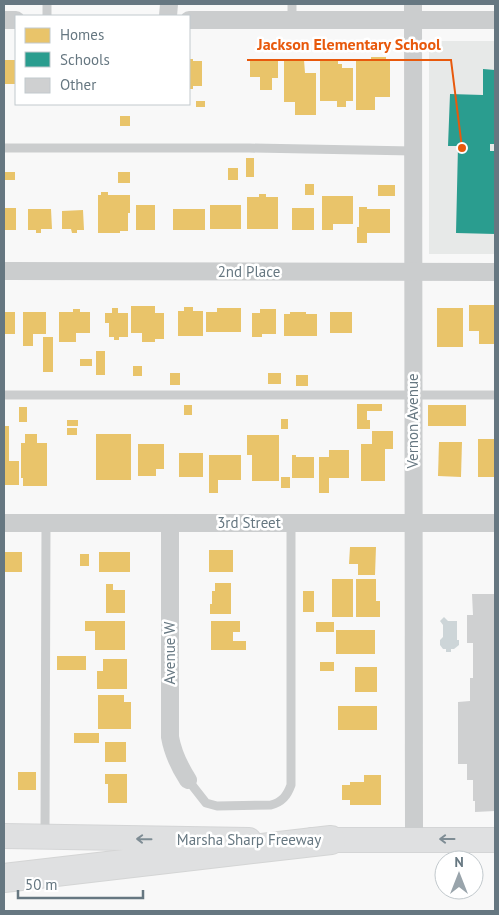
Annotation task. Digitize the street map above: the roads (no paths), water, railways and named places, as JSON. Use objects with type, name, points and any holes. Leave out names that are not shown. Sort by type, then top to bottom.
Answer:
[{"type":"highway","points":[[4,878],[331,840]]},
{"type":"main road","name":"Marsha Sharp Freeway","points":[[4,836],[495,840]]},
{"type":"street","points":[[190,20],[292,12],[413,12],[495,20]]},
{"type":"street","name":"Vernon Avenue","points":[[413,12],[414,839]]},
{"type":"street","name":"2nd Place","points":[[4,271],[495,272]]},
{"type":"street","name":"3rd Street","points":[[4,523],[495,523]]},
{"type":"street","name":"Avenue W","points":[[170,523],[170,737],[176,760],[188,780]]},
{"type":"lane","points":[[4,148],[249,148],[413,151]]},
{"type":"lane","points":[[4,395],[495,395]]},
{"type":"lane","points":[[45,837],[46,523]]},
{"type":"lane","points":[[188,780],[206,803],[217,806],[271,805],[285,798],[289,791],[291,785],[291,523]]},
{"type":"place","name":"Jackson Elementary School","points":[[462,148]]}]
